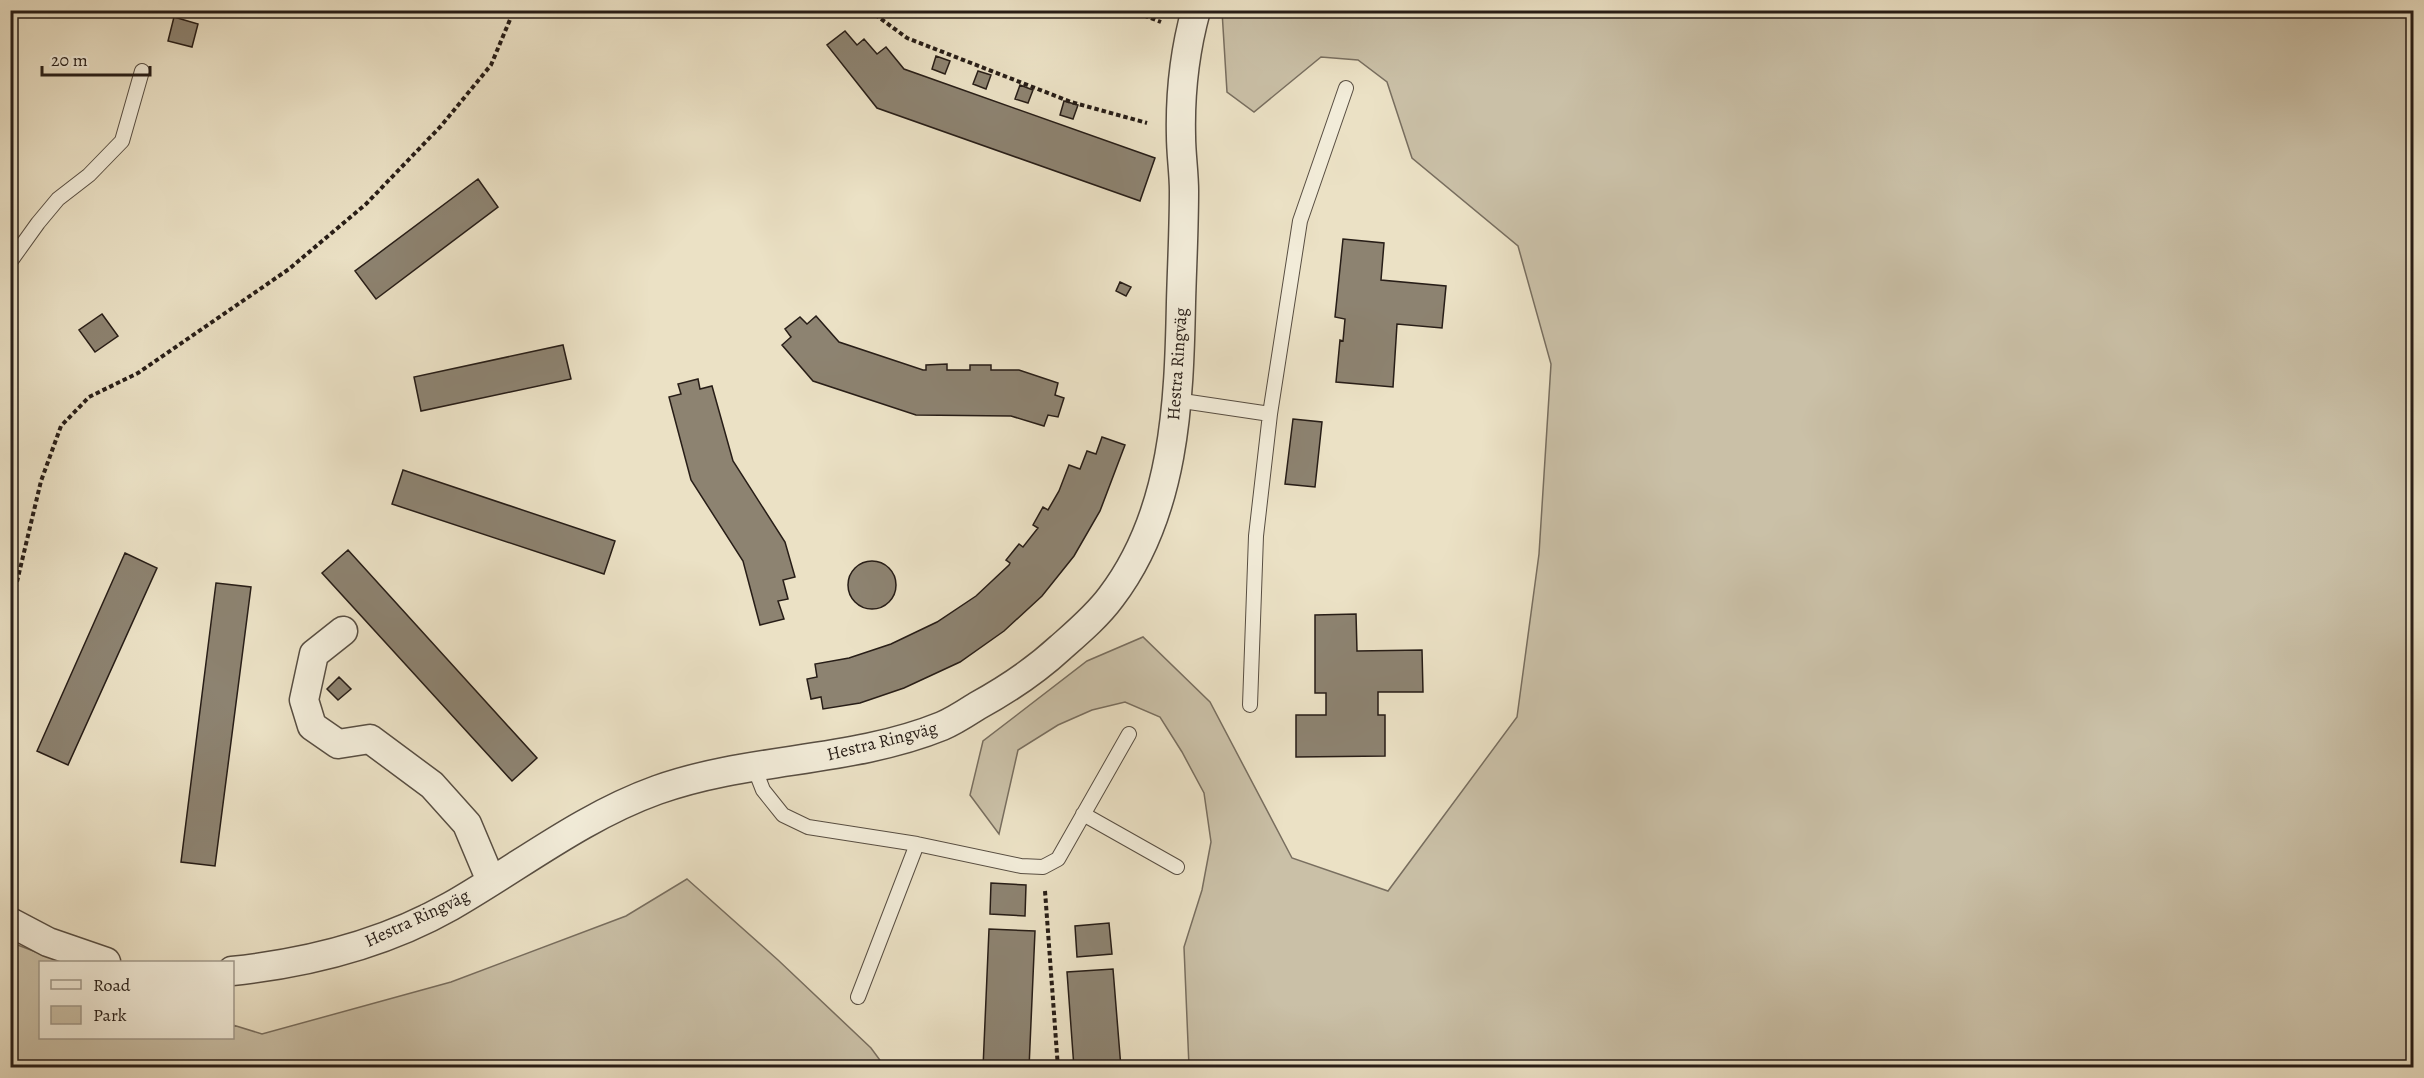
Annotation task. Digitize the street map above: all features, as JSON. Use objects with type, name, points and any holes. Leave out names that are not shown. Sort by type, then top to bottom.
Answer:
[{"type":"street","name":"Hestra Ringväg","points":[[234,971],[323,957],[383,938],[449,907],[538,851],[627,801],[702,777],[888,743],[944,725],[1025,678],[1110,599],[1149,529],[1163,486],[1176,400],[1180,349],[1184,186],[1180,133],[1190,33],[1196,10]]},
{"type":"street","points":[[343,631],[314,654],[304,700],[312,726],[338,744],[370,739],[432,784],[467,824],[491,881]]},
{"type":"street","points":[[10,922],[48,942],[100,961]]},
{"type":"lane","points":[[10,262],[58,199],[88,175],[122,141],[142,71]]},
{"type":"lane","points":[[1250,705],[1256,536],[1270,414],[1300,221],[1346,88]]},
{"type":"lane","points":[[1176,400],[1270,414]]},
{"type":"lane","points":[[754,767],[763,790],[783,815],[808,827],[917,844],[1021,866],[1043,867],[1058,859],[1129,734]]},
{"type":"lane","points":[[1083,814],[1178,867]]},
{"type":"lane","points":[[858,997],[917,844]]},
{"type":"path","points":[[10,611],[41,481],[61,426],[89,397],[138,373],[289,268],[366,204],[441,126],[491,65],[514,10]]},
{"type":"path","points":[[869,10],[907,38],[1071,102],[1180,133]]},
{"type":"path","points":[[1043,867],[1058,1068]]},
{"type":"green space","points":[[1222,11],[2413,11],[2413,1067],[1189,1067],[1184,947],[1202,890],[1211,842],[1204,793],[1160,717],[1125,702],[1092,710],[1058,725],[1018,750],[999,834],[970,795],[983,741],[1087,661],[1143,637],[1210,702],[1292,858],[1388,891],[1517,717],[1539,554],[1551,364],[1518,246],[1412,158],[1387,82],[1358,60],[1321,57],[1254,112],[1227,92]]},
{"type":"green space","points":[[687,879],[778,960],[871,1048],[885,1067],[11,1067],[10,942],[59,961],[39,961],[39,1039],[234,1039],[234,1025],[262,1034],[451,982],[626,916]]},
{"type":"building","points":[[174,17],[198,24],[192,47],[168,41]]},
{"type":"building","points":[[845,31],[857,45],[864,39],[877,54],[886,47],[904,69],[1155,158],[1140,201],[877,108],[827,45]]},
{"type":"building","points":[[936,56],[950,61],[945,74],[932,69]]},
{"type":"building","points":[[978,71],[991,75],[986,89],[973,84]]},
{"type":"building","points":[[1020,85],[1033,90],[1028,103],[1015,99]]},
{"type":"building","points":[[1064,101],[1078,105],[1073,119],[1060,115]]},
{"type":"building","points":[[478,179],[498,207],[376,299],[355,271]]},
{"type":"building","points":[[1343,239],[1384,243],[1381,280],[1446,286],[1442,328],[1397,324],[1393,387],[1336,382],[1340,340],[1343,341],[1345,319],[1335,317]]},
{"type":"building","points":[[1120,282],[1131,287],[1126,296],[1116,291]]},
{"type":"building","points":[[102,314],[118,336],[95,352],[79,330]]},
{"type":"building","points":[[816,316],[839,342],[923,370],[926,370],[926,365],[947,364],[947,370],[970,370],[970,365],[991,365],[991,370],[1019,370],[1058,383],[1055,395],[1064,398],[1058,417],[1048,415],[1044,426],[1011,416],[916,415],[813,381],[782,345],[791,337],[785,329],[800,317],[807,324]]},
{"type":"building","points":[[563,345],[571,379],[421,411],[414,377]]},
{"type":"building","points":[[698,379],[700,389],[712,386],[733,461],[785,542],[795,577],[783,580],[788,599],[778,601],[784,619],[760,625],[743,561],[691,480],[669,397],[681,394],[678,384]]},
{"type":"building","points":[[1293,419],[1322,422],[1315,487],[1285,484]]},
{"type":"building","points":[[1102,437],[1125,445],[1100,511],[1074,556],[1042,596],[1004,631],[960,662],[904,688],[860,703],[823,709],[821,697],[811,699],[807,679],[817,677],[815,664],[849,658],[891,644],[937,622],[976,596],[1009,565],[1010,563],[1006,560],[1019,544],[1023,547],[1038,528],[1033,525],[1043,507],[1048,510],[1059,491],[1069,465],[1080,469],[1087,451],[1096,454]]},
{"type":"building","points":[[403,470],[615,541],[604,574],[392,504]]},
{"type":"building","points":[[348,550],[537,758],[512,781],[322,573]]},
{"type":"building","points":[[125,553],[157,568],[68,765],[37,751]]},
{"type":"building","points":[[867,561],[877,561],[892,571],[896,585],[895,594],[886,605],[877,609],[867,609],[852,599],[848,590],[848,580],[858,565]]},
{"type":"building","points":[[216,583],[251,587],[215,866],[181,862]]},
{"type":"building","points":[[1356,614],[1357,651],[1422,650],[1423,692],[1378,692],[1378,715],[1385,715],[1385,756],[1296,757],[1296,715],[1326,715],[1326,693],[1315,693],[1315,615]]},
{"type":"building","points":[[339,677],[351,689],[338,700],[327,689]]},
{"type":"building","points":[[991,883],[1026,885],[1025,916],[990,914]]},
{"type":"building","points":[[1109,923],[1112,954],[1077,957],[1075,926]]},
{"type":"building","points":[[989,929],[1035,931],[1029,1068],[983,1068]]},
{"type":"building","points":[[1113,969],[1121,1068],[1074,1068],[1067,972]]}]
